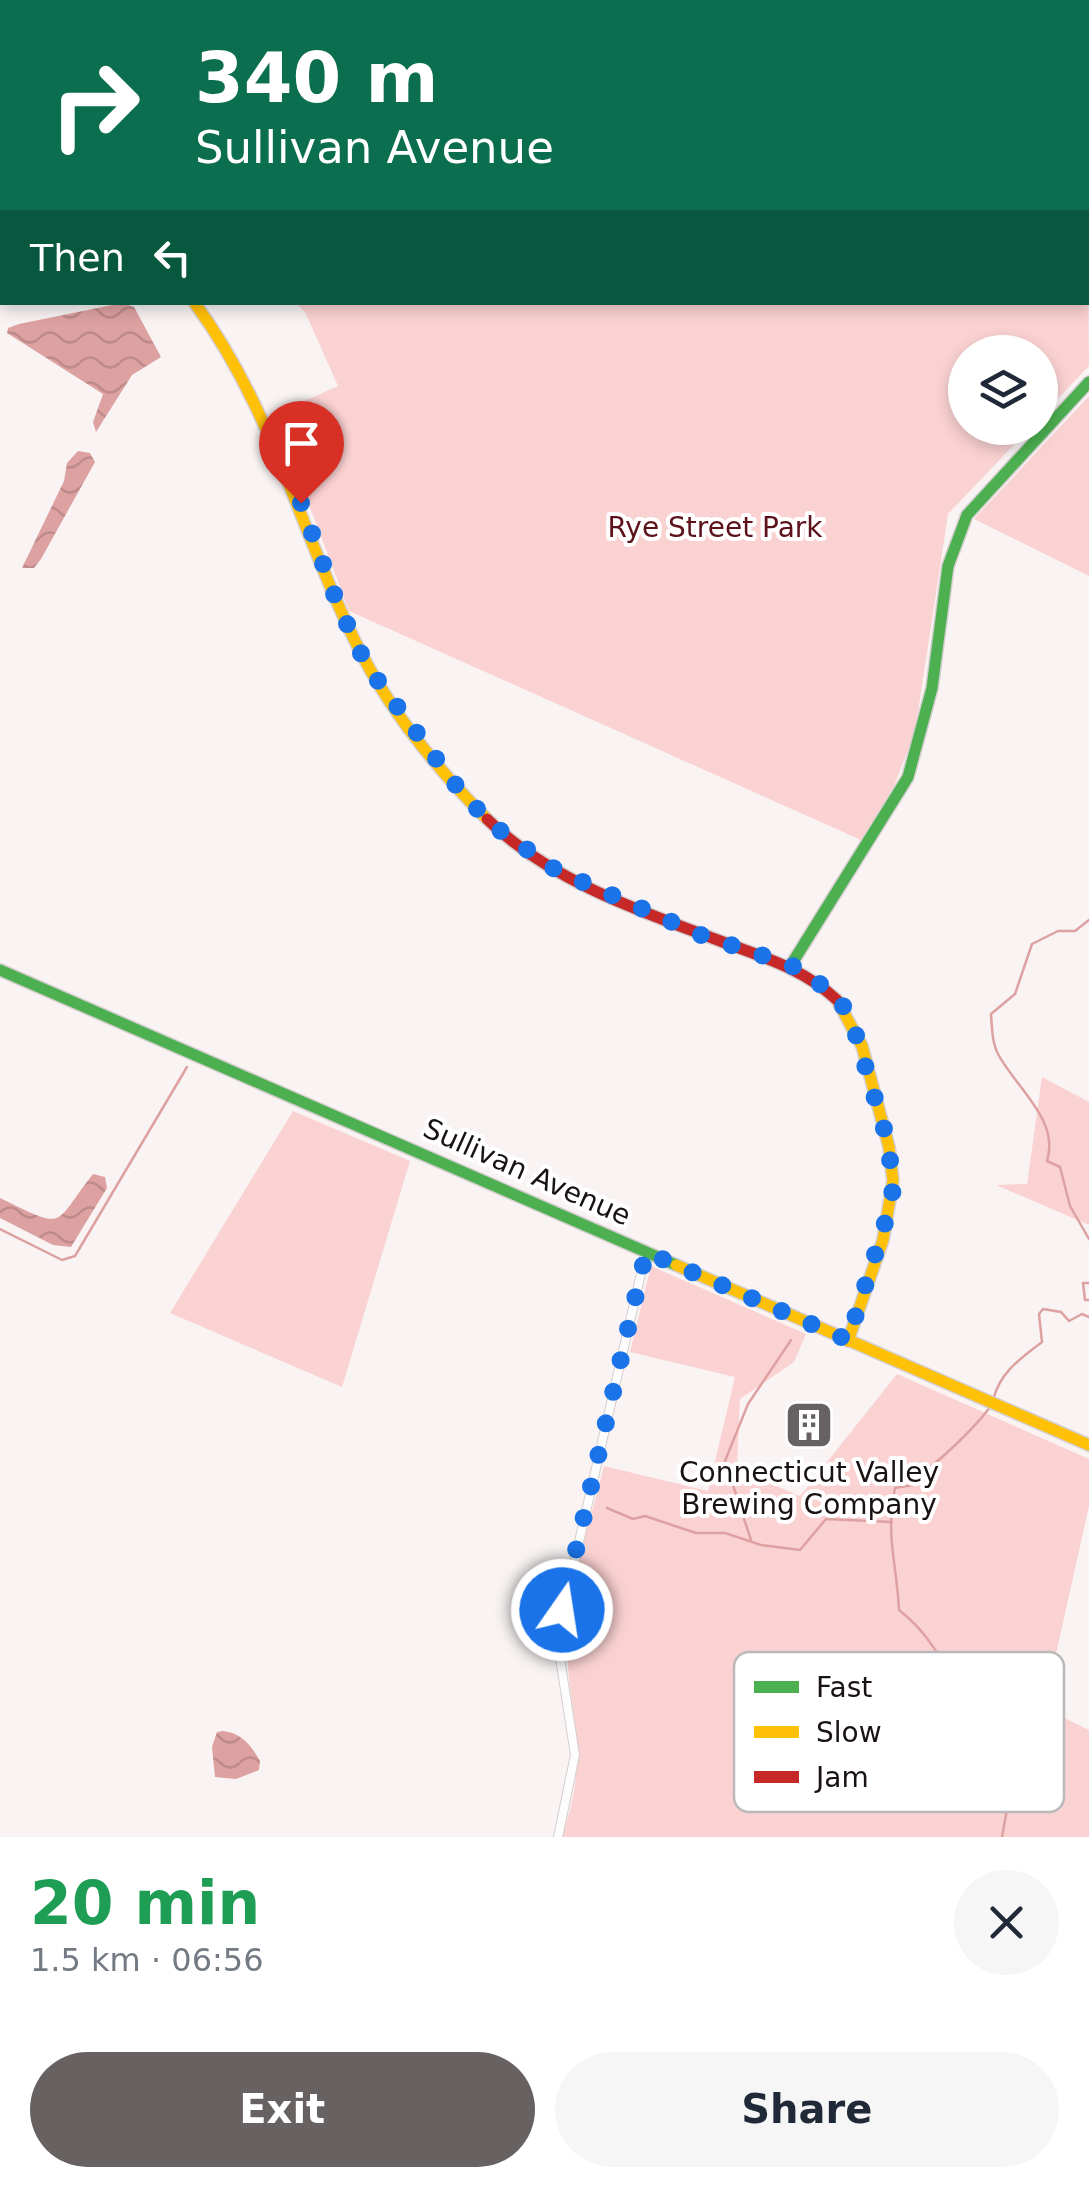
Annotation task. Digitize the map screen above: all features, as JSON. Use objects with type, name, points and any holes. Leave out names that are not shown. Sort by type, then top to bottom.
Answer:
[{"type":"street","points":[[196,305],[243,370],[264,411],[338,605],[367,666],[458,788],[491,824],[556,870],[701,935],[791,965],[832,992],[858,1030],[891,1157],[890,1207],[848,1340]]},
{"type":"street","points":[[791,965],[908,777],[932,688],[948,566],[967,515],[1089,382]]},
{"type":"street","name":"Sullivan Avenue","points":[[0,970],[1089,1445]]},
{"type":"street","points":[[558,1837],[575,1755],[560,1658],[560,1624],[646,1252]]},
{"type":"green space","name":"Rye Street Park","points":[[298,305],[1089,305],[1089,366],[1058,398],[1058,335],[948,335],[948,445],[1014,445],[948,514],[915,732],[894,786],[861,840],[349,611],[275,414],[338,386],[305,312]]},
{"type":"green space","points":[[1089,396],[1089,576],[974,519],[1043,445],[1058,445],[1058,429]]},
{"type":"green space","points":[[1042,1077],[1089,1102],[1089,1225],[996,1185],[1027,1184]]},
{"type":"green space","points":[[293,1111],[410,1161],[342,1387],[170,1313]]},
{"type":"green space","points":[[651,1266],[806,1334],[794,1362],[740,1399],[737,1469],[800,1496],[897,1374],[1089,1459],[1089,1506],[1056,1652],[734,1652],[734,1812],[1064,1812],[1064,1718],[1089,1730],[1089,1837],[561,1837],[576,1778],[567,1653],[570,1605],[604,1466],[708,1491],[735,1377],[630,1352]]},
{"type":"water","points":[[128,305],[134,307],[161,357],[132,375],[96,432],[93,422],[103,394],[7,333],[8,328]]},
{"type":"water","points":[[78,451],[90,453],[95,462],[41,559],[34,568],[22,568],[64,481],[67,463]]},
{"type":"water","points":[[93,1174],[105,1177],[107,1188],[71,1247],[53,1245],[0,1218],[0,1198],[48,1219],[57,1218]]},
{"type":"water","points":[[217,1732],[235,1734],[249,1745],[260,1761],[259,1770],[236,1779],[215,1777],[212,1747]]},
{"type":"waterway","points":[[1089,920],[1075,931],[1058,931],[1032,944],[1015,994],[991,1014],[996,1050],[1042,1118],[1049,1146],[1047,1161],[1060,1167],[1070,1206],[1089,1239]]},
{"type":"waterway","points":[[0,1229],[62,1260],[75,1256],[187,1067]]},
{"type":"waterway","points":[[1089,1283],[1083,1283],[1085,1300],[1089,1300]]},
{"type":"waterway","points":[[993,1400],[1006,1374],[1042,1342],[1039,1314],[1043,1309],[1061,1312],[1069,1321],[1082,1314],[1089,1317]]},
{"type":"waterway","points":[[751,1540],[725,1461],[748,1404],[791,1340]]},
{"type":"waterway","points":[[936,1652],[899,1610],[891,1536],[895,1488],[913,1485],[920,1473],[956,1444],[990,1407]]},
{"type":"waterway","points":[[607,1508],[633,1519],[645,1516],[696,1533],[725,1533],[761,1545],[800,1550],[826,1519],[892,1522]]},
{"type":"waterway","points":[[1002,1837],[1007,1812]]},
{"type":"traffic: fast","points":[[791,965],[908,777],[932,688],[948,566],[967,515],[1089,382]]},
{"type":"traffic: fast","points":[[0,970],[676,1265]]},
{"type":"traffic: slow","points":[[196,305],[245,384],[368,665],[414,735],[487,819]]},
{"type":"traffic: slow","points":[[837,1000],[862,1046],[889,1147],[893,1181],[883,1240],[848,1341]]},
{"type":"traffic: slow","points":[[676,1265],[1089,1445]]},
{"type":"traffic: jam","points":[[487,819],[537,859],[594,891],[779,964],[809,979],[837,1000]]},
{"type":"place","name":"Connecticut Valley Brewing Company","points":[[809,1425]]},
{"type":"route","points":[[301,503],[338,605],[367,666],[458,788],[491,824],[556,870],[701,935],[791,965],[832,992],[858,1030],[891,1157],[894,1182],[890,1207],[848,1340],[646,1252],[562,1610]]}]
